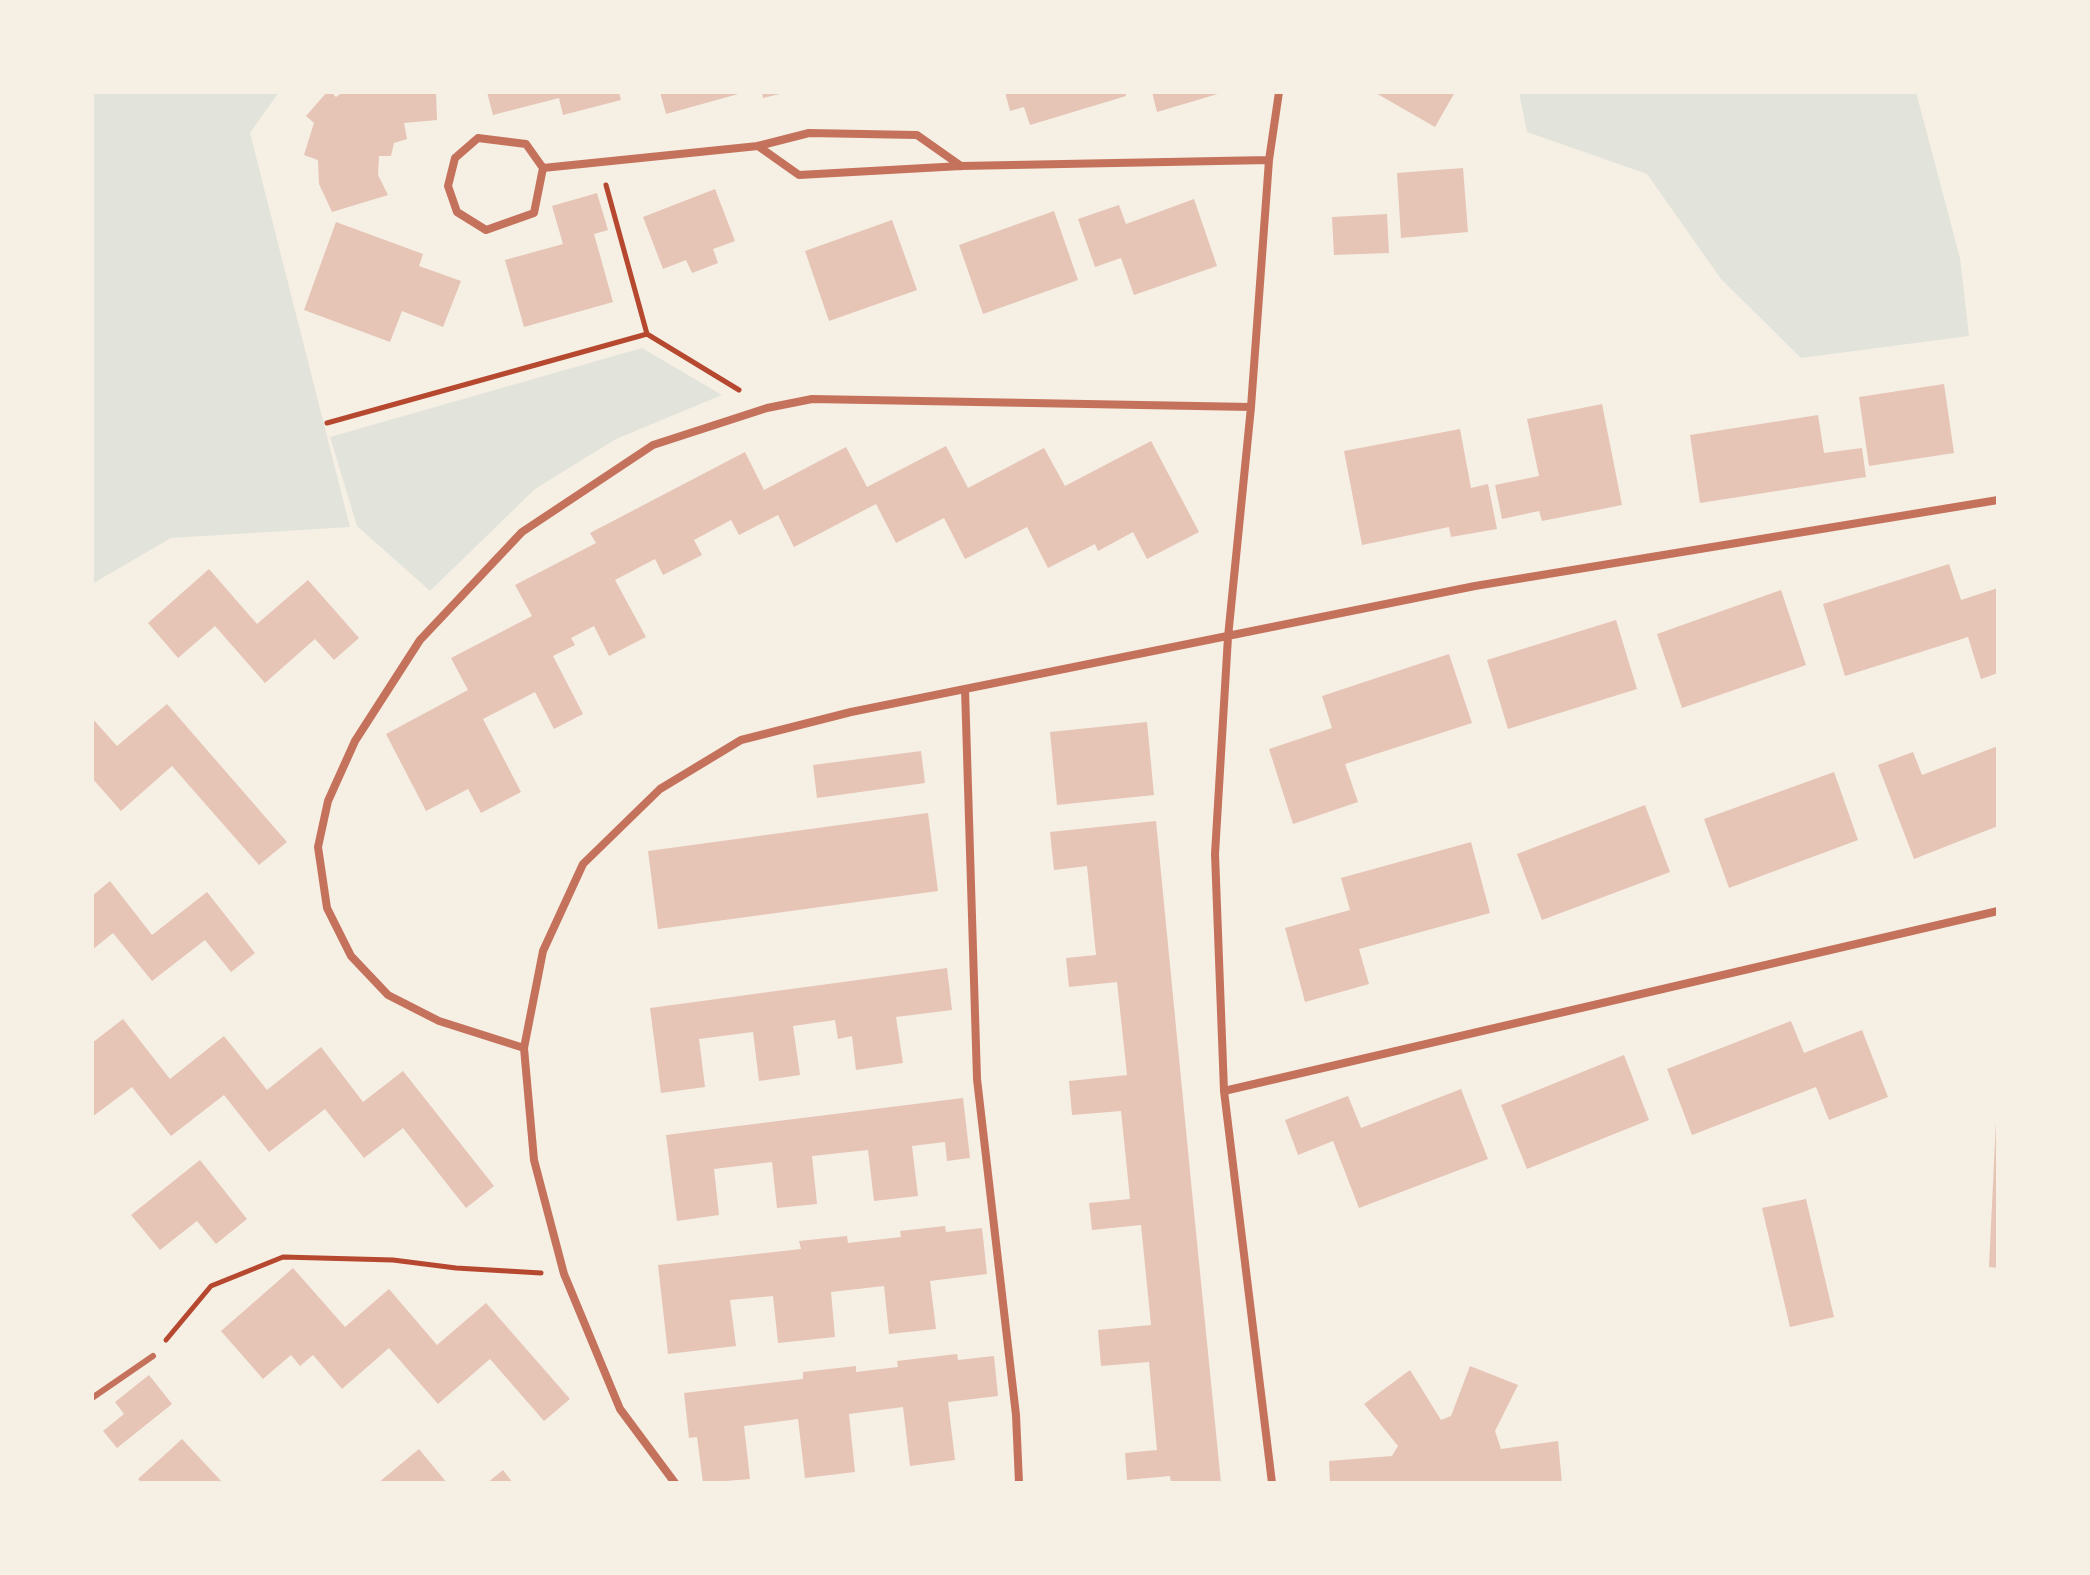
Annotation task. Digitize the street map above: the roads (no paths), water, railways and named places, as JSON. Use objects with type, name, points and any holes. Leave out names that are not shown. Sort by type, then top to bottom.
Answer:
[{"type":"street","points":[[1272,1483],[1224,1091],[1215,854],[1228,637],[1251,407],[1269,160],[1279,92]]},
{"type":"street","points":[[543,168],[758,146],[809,133],[917,135],[961,166]]},
{"type":"street","points":[[478,138],[526,144],[543,168],[534,213],[486,230],[457,212],[448,186],[455,158],[478,138]]},
{"type":"street","points":[[758,146],[799,175],[961,166],[1269,160]]},
{"type":"street","points":[[524,1048],[439,1021],[388,995],[351,956],[327,908],[318,847],[328,801],[355,741],[420,640],[522,532],[653,445],[767,408],[812,399],[1251,407]]},
{"type":"street","points":[[675,1483],[620,1409],[564,1274],[534,1160],[524,1048],[543,951],[583,864],[660,789],[741,740],[851,712],[1475,586],[1998,500]]},
{"type":"street","points":[[965,689],[977,1079],[1016,1415],[1019,1483]]},
{"type":"street","points":[[1224,1091],[1998,911]]},
{"type":"lane","points":[[92,1398],[153,1356]]}]
